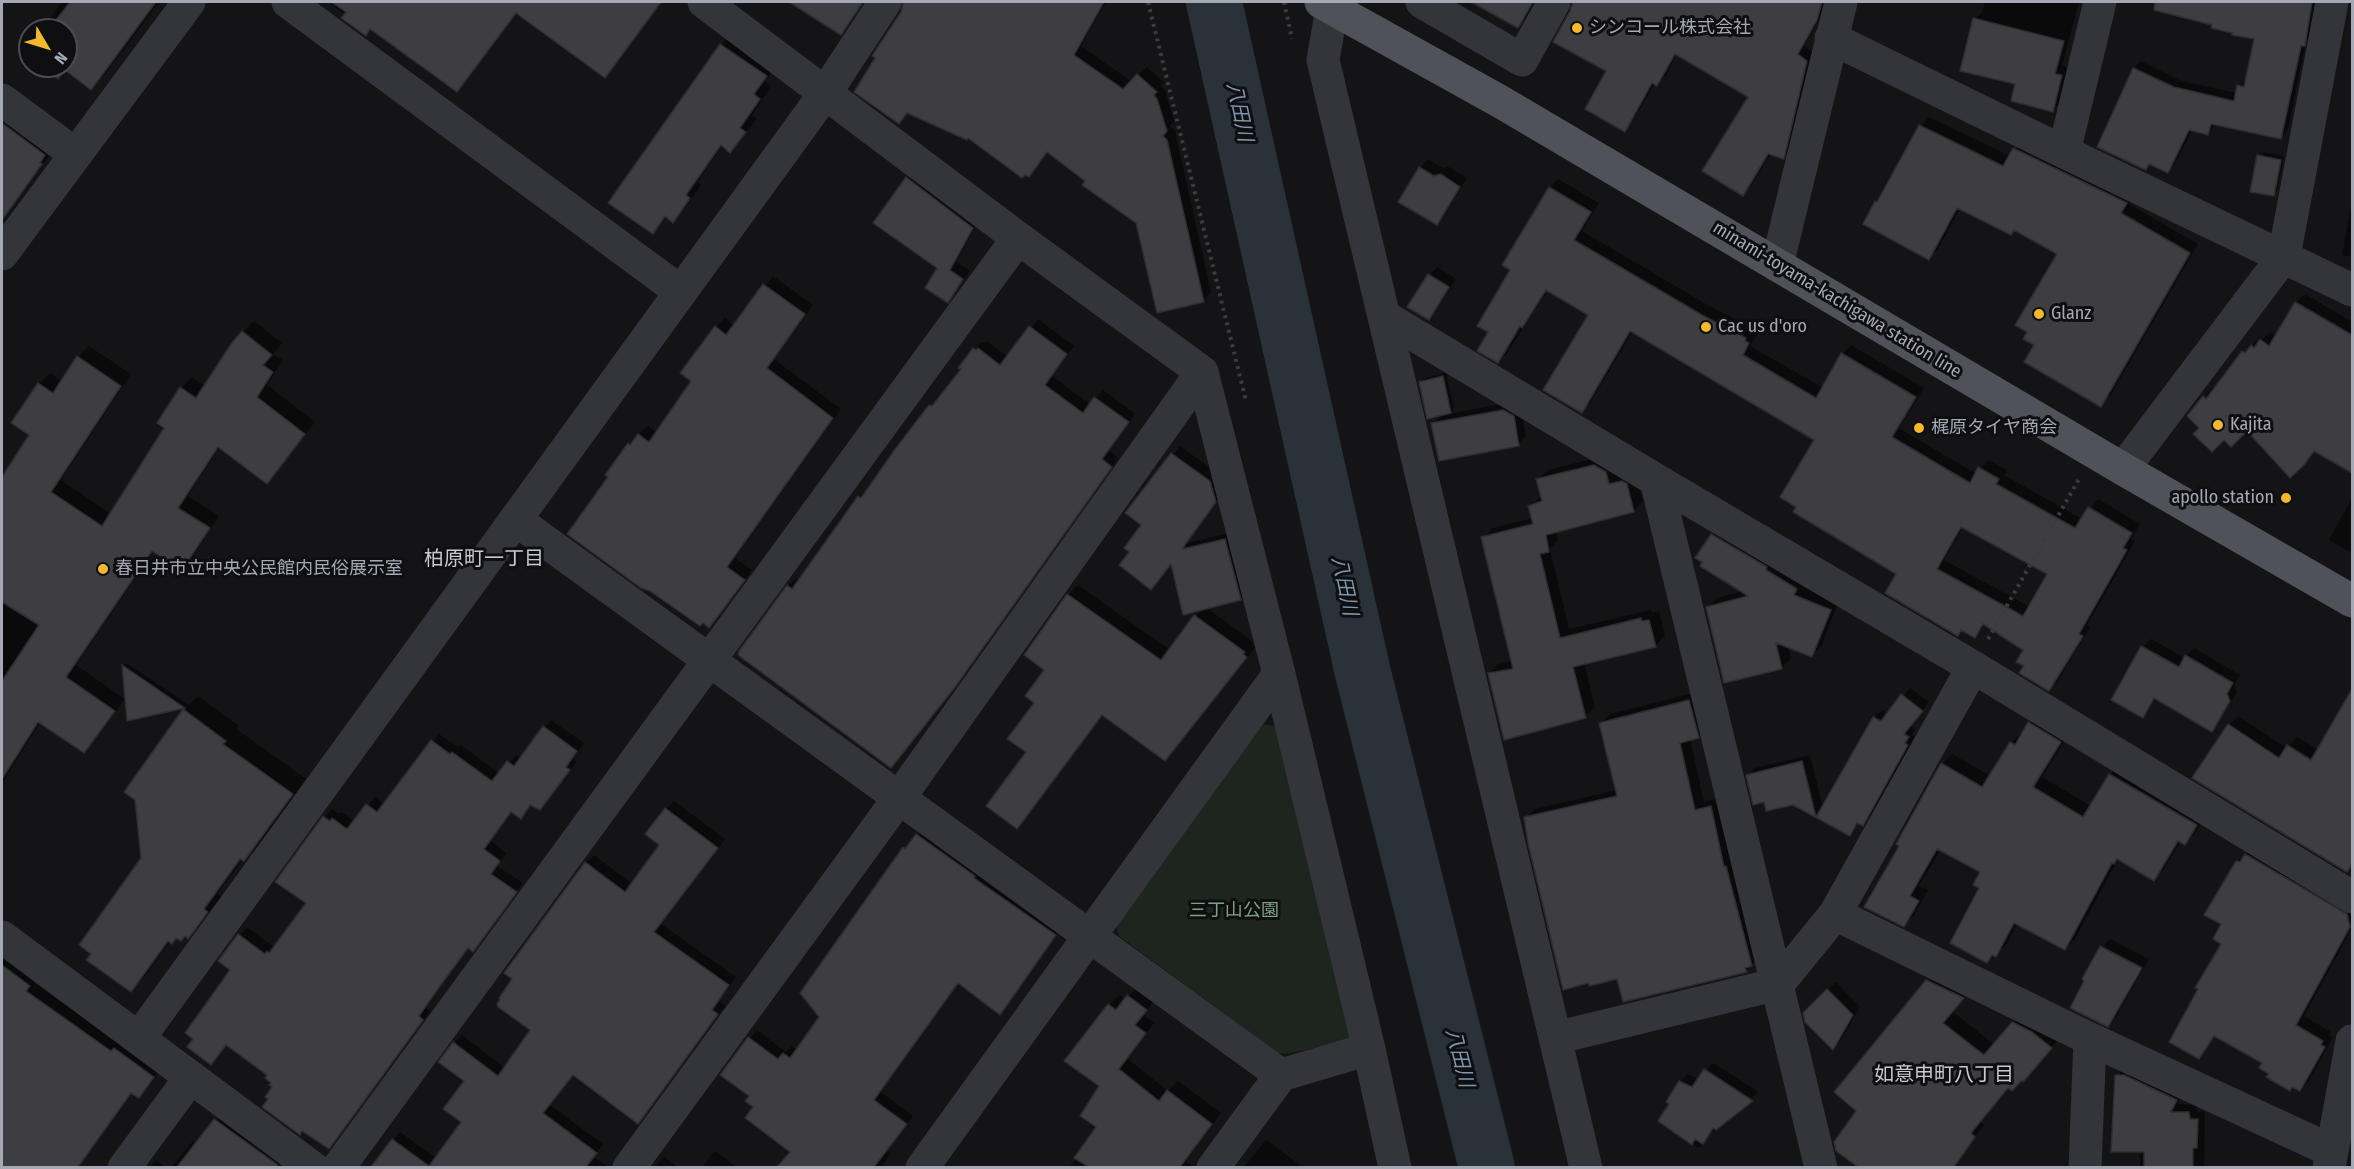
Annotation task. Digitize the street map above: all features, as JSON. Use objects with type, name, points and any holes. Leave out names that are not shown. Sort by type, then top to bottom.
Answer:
[{"type":"main road","name":"minami-toyama-kachigawa station line","points":[[1326,5],[1501,102],[2352,602]]},
{"type":"street","points":[[2,254],[189,2]]},
{"type":"street","points":[[288,2],[681,292]]},
{"type":"street","points":[[704,2],[1018,238],[1202,372],[1279,674],[1395,1167]]},
{"type":"street","points":[[139,1038],[826,92],[885,2]]},
{"type":"street","points":[[1422,2],[1522,60],[1554,2]]},
{"type":"street","points":[[1777,265],[1841,2]]},
{"type":"street","points":[[2064,152],[2100,2]]},
{"type":"street","points":[[2123,469],[2284,256],[2332,2]]},
{"type":"street","points":[[1326,5],[1323,60],[1586,1167]]},
{"type":"street","points":[[1831,38],[2352,290]]},
{"type":"street","points":[[2,100],[75,154]]},
{"type":"street","points":[[338,1167],[1018,238]]},
{"type":"street","points":[[1385,317],[2352,897]]},
{"type":"street","points":[[629,1167],[899,798],[1202,372]]},
{"type":"street","points":[[1656,480],[1821,1167]]},
{"type":"street","points":[[516,520],[1281,1075]]},
{"type":"street","points":[[1555,1038],[1778,984],[1835,914],[1972,667]]},
{"type":"street","points":[[922,1167],[1279,674]]},
{"type":"street","points":[[1835,914],[2331,1159],[2352,1041]]},
{"type":"street","points":[[2,937],[313,1167]]},
{"type":"street","points":[[2085,1167],[2090,1039]]},
{"type":"street","points":[[1213,1167],[1281,1075],[1369,1049]]},
{"type":"street","points":[[124,1167],[191,1077]]},
{"type":"path","points":[[1972,667],[2094,452]]},
{"type":"green space","name":"三丁山公園","points":[[1260,724],[1282,727],[1353,1030],[1347,1040],[1288,1054],[1278,1053],[1119,936],[1115,924]]},
{"type":"building","points":[[70,2],[156,2],[91,90],[75,78],[78,78],[78,18],[57,18]]},
{"type":"building","points":[[331,2],[661,2],[605,78],[516,13],[457,92],[370,29],[366,36],[341,18],[346,12]]},
{"type":"building","points":[[789,2],[863,2],[841,35]]},
{"type":"building","points":[[903,2],[1104,2],[1074,55],[1123,89],[1137,74],[1157,92],[1154,95],[1167,131],[1163,136],[1167,140],[1204,302],[1157,313],[1136,223],[1082,185],[1085,181],[1047,152],[1029,177],[1025,175],[1022,178],[968,138],[967,140],[907,113],[899,124],[854,92],[875,58],[872,56],[901,12]]},
{"type":"building","points":[[1471,2],[1533,2],[1518,28]]},
{"type":"building","points":[[1573,2],[1822,2],[1817,20],[1798,54],[1807,61],[1784,159],[1768,154],[1743,196],[1702,171],[1748,97],[1675,54],[1657,86],[1652,83],[1625,132],[1585,109],[1606,71],[1553,42]]},
{"type":"building","points":[[2155,2],[2312,2],[2305,46],[2301,46],[2281,139],[2211,124],[2208,135],[2189,130],[2168,173],[2149,164],[2146,170],[2097,147],[2133,68],[2174,87],[2234,101],[2237,85],[2244,87],[2254,39],[2232,35],[2232,33],[2211,28],[2212,25],[2154,10]]},
{"type":"building","points":[[1973,18],[2064,41],[2055,74],[2062,75],[2053,112],[2011,101],[2015,84],[1960,71]]},
{"type":"building","points":[[720,44],[767,76],[754,94],[760,99],[740,128],[746,132],[730,153],[721,145],[686,195],[690,198],[673,223],[665,216],[653,234],[608,203]]},
{"type":"building","points":[[2,123],[45,155],[40,163],[42,164],[2,220]]},
{"type":"building","points":[[1919,125],[2003,166],[2013,148],[2127,203],[2121,213],[2190,253],[2101,407],[2024,362],[2034,345],[2023,339],[2027,332],[2015,325],[2057,254],[2014,230],[2011,235],[1957,208],[1929,260],[1863,224]]},
{"type":"building","points":[[2257,155],[2281,160],[2274,196],[2250,192]]},
{"type":"building","points":[[1419,167],[1434,176],[1441,174],[1460,187],[1437,225],[1398,202]]},
{"type":"building","points":[[906,177],[973,228],[950,270],[963,279],[948,303],[925,288],[937,268],[873,223]]},
{"type":"building","points":[[1549,187],[1591,212],[1574,240],[1746,338],[1745,341],[1749,343],[1743,355],[1816,398],[1841,353],[1916,397],[1892,437],[1970,483],[1978,467],[1999,479],[1996,484],[2075,528],[2088,507],[2132,533],[2123,548],[2127,550],[2079,634],[2083,636],[2049,691],[2019,673],[2024,666],[2016,662],[2023,650],[1983,624],[1975,638],[1961,630],[1958,636],[1885,593],[1896,574],[1793,512],[1796,507],[1780,497],[1814,440],[1630,331],[1582,413],[1543,390],[1588,315],[1546,290],[1522,328],[1520,326],[1498,363],[1477,351],[1488,332],[1477,326],[1510,270],[1502,265]],"holes":[[[1961,527],[2047,574],[2023,616],[1937,569]]]},
{"type":"building","points":[[1428,274],[1449,287],[1429,320],[1407,307]]},
{"type":"building","points":[[763,284],[805,314],[767,368],[833,418],[727,567],[745,580],[709,628],[703,623],[700,626],[650,591],[641,588],[567,534],[608,477],[605,475],[628,443],[630,445],[638,434],[649,442],[691,381],[680,373],[715,326],[726,335]]},
{"type":"building","points":[[2295,302],[2352,335],[2352,473],[2314,451],[2304,465],[2290,478],[2247,431],[2231,447],[2224,440],[2212,452],[2193,434],[2199,428],[2187,416],[2203,396],[2206,399],[2242,351],[2245,353],[2251,345],[2254,348],[2260,339],[2269,346]]},
{"type":"building","points":[[1029,326],[1067,354],[1045,385],[1083,413],[1094,397],[1129,422],[1102,459],[1112,467],[955,687],[891,768],[738,655],[739,651],[787,585],[792,589],[858,496],[861,498],[929,405],[932,406],[961,369],[958,368],[973,348],[976,350],[978,348],[1000,365]]},
{"type":"building","points":[[242,331],[272,355],[263,365],[273,372],[257,397],[305,434],[267,484],[218,447],[178,508],[210,528],[182,570],[152,551],[66,677],[115,711],[84,753],[38,722],[2,779],[2,681],[39,625],[2,602],[2,477],[29,435],[11,423],[38,383],[53,393],[77,356],[121,386],[51,492],[102,526],[164,428],[157,423],[180,387],[196,398]]},
{"type":"building","points":[[1443,376],[1451,413],[1427,419],[1419,382]]},
{"type":"building","points":[[1503,410],[1514,416],[1519,446],[1439,461],[1431,423]]},
{"type":"building","points":[[1171,453],[1210,481],[1216,502],[1182,549],[1225,539],[1241,600],[1183,615],[1171,564],[1151,590],[1119,565],[1129,552],[1124,548],[1141,525],[1125,513]]},
{"type":"building","points":[[1594,465],[1606,472],[1609,484],[1622,481],[1627,484],[1634,512],[1546,535],[1549,552],[1540,554],[1560,638],[1641,618],[1642,621],[1649,620],[1656,647],[1573,667],[1586,718],[1504,740],[1488,673],[1513,669],[1481,537],[1533,524],[1528,506],[1542,501],[1536,479]]},
{"type":"building","points":[[1711,534],[1767,567],[1766,570],[1797,589],[1794,595],[1831,610],[1812,657],[1776,643],[1782,669],[1724,683],[1706,607],[1748,596],[1700,566],[1702,562],[1695,558]]},
{"type":"building","points":[[1067,594],[1161,660],[1194,615],[1245,652],[1243,654],[1247,657],[1165,761],[1102,715],[1017,829],[986,806],[1026,752],[1007,739],[1034,703],[1025,696],[1044,670],[1024,655]]},
{"type":"building","points":[[2141,646],[2179,667],[2185,655],[2233,683],[2227,694],[2230,701],[2212,732],[2154,698],[2143,718],[2111,700]]},
{"type":"building","points":[[122,665],[185,708],[127,721]]},
{"type":"building","points":[[2352,689],[2352,864],[2347,872],[2192,778],[2228,724],[2279,758],[2287,745],[2311,760]]},
{"type":"building","points":[[1901,694],[1923,711],[1904,734],[1909,737],[1905,743],[1908,745],[1863,826],[1857,823],[1850,836],[1793,805],[1766,811],[1764,802],[1753,805],[1746,775],[1802,761],[1816,817],[1873,717],[1881,721]]},
{"type":"building","points":[[1689,700],[1699,738],[1680,743],[1695,810],[1711,806],[1724,867],[1726,866],[1752,966],[1745,968],[1747,972],[1623,1002],[1617,979],[1589,986],[1588,983],[1563,990],[1528,843],[1524,817],[1617,796],[1599,723]]},
{"type":"building","points":[[183,709],[226,741],[223,744],[293,794],[244,861],[240,859],[204,909],[208,912],[188,939],[185,936],[181,941],[176,938],[172,944],[168,941],[131,992],[86,960],[91,954],[79,945],[141,858],[135,800],[124,792]]},
{"type":"building","points":[[2028,722],[2061,742],[2033,787],[2083,817],[2109,774],[2197,825],[2185,845],[2178,841],[2154,881],[2117,859],[2114,864],[2112,863],[2065,950],[2014,923],[1996,957],[1992,955],[1987,963],[1950,943],[1979,888],[1973,885],[1980,872],[1937,849],[1910,896],[1919,901],[1904,927],[1864,907],[1899,846],[1896,844],[1941,763],[1982,787],[2010,742],[2015,745]]},
{"type":"building","points":[[543,726],[577,751],[566,767],[570,770],[540,810],[530,805],[521,819],[511,812],[484,849],[500,861],[491,874],[517,892],[473,952],[468,948],[440,986],[419,1016],[423,1020],[329,1149],[302,1131],[300,1135],[262,1107],[272,1087],[265,1078],[267,1075],[226,1045],[211,1065],[187,1047],[193,1039],[185,1033],[230,970],[218,961],[238,934],[265,954],[267,951],[269,953],[306,903],[275,882],[323,816],[330,821],[332,818],[347,829],[366,804],[377,812],[431,740],[492,781],[507,761],[514,766]]},
{"type":"building","points":[[665,808],[718,848],[654,932],[729,985],[712,1010],[718,1014],[638,1124],[573,1075],[543,1113],[597,1153],[586,1167],[371,1167],[392,1139],[429,1166],[461,1122],[443,1109],[464,1081],[438,1062],[453,1042],[498,1076],[530,1030],[498,1007],[499,998],[512,979],[504,973],[585,862],[625,892],[659,845],[645,834]]},
{"type":"building","points":[[916,834],[1056,935],[1000,1015],[958,983],[874,1100],[907,1124],[874,1167],[777,1167],[790,1152],[745,1118],[753,1107],[745,1101],[749,1096],[720,1075],[748,1037],[778,1059],[783,1053],[790,1058],[819,1017],[800,993],[903,847],[905,849]]},
{"type":"building","points":[[2245,854],[2347,914],[2350,927],[2296,1025],[2323,1041],[2321,1045],[2325,1047],[2300,1091],[2292,1087],[2290,1091],[2266,1077],[2269,1074],[2259,1068],[2262,1063],[2214,1036],[2199,1059],[2169,1042],[2198,989],[2195,988],[2221,944],[2213,939],[2221,924],[2204,915],[2236,861],[2240,862]]},
{"type":"building","points":[[2100,946],[2142,968],[2108,1027],[2070,1008],[2084,981],[2082,979]]},
{"type":"building","points":[[2,965],[30,986],[26,991],[111,1051],[114,1048],[154,1077],[139,1098],[131,1093],[78,1167],[2,1167]]},
{"type":"building","points":[[1926,980],[1964,998],[1943,1023],[1984,1055],[2012,1022],[2032,1032],[2052,1048],[2023,1082],[2022,1080],[2012,1091],[2008,1088],[1971,1133],[1975,1137],[1954,1167],[1858,1167],[1836,1151],[1834,1142],[1856,1111],[1834,1092]]},
{"type":"building","points":[[1827,989],[1853,1015],[1833,1050],[1805,1022],[1803,1013]]},
{"type":"building","points":[[1127,995],[1147,1010],[1135,1025],[1146,1033],[1119,1069],[1159,1101],[1167,1090],[1212,1124],[1180,1167],[1089,1167],[1074,1158],[1096,1127],[1080,1116],[1099,1086],[1064,1061],[1108,1004],[1116,1010]]},
{"type":"building","points":[[1704,1069],[1753,1101],[1716,1130],[1713,1128],[1703,1144],[1695,1139],[1692,1145],[1658,1121],[1669,1104],[1666,1102],[1679,1081],[1692,1087]]},
{"type":"building","points":[[2115,1075],[2124,1075],[2177,1100],[2171,1112],[2189,1112],[2190,1119],[2198,1119],[2197,1148],[2193,1148],[2193,1167],[2144,1167],[2144,1152],[2111,1152]]},
{"type":"building","points":[[214,1119],[278,1165],[276,1167],[177,1167]]},
{"type":"waterway","name":"八田川","points":[[1214,2],[1362,669],[1487,1168]]},
{"type":"place","name":"シンコール株式会社","points":[[1577,28]]},
{"type":"place","name":"Glanz","points":[[2039,314]]},
{"type":"place","name":"Cac us d'oro","points":[[1706,327]]},
{"type":"place","name":"Kajita","points":[[2218,425]]},
{"type":"place","name":"梶原タイヤ商会","points":[[1919,428]]},
{"type":"place","name":"apollo station","points":[[2286,498]]},
{"type":"place","name":"春日井市立中央公民館内民俗展示室","points":[[103,569]]},
{"type":"district","name":"柏原町一丁目","points":[[484,559]]},
{"type":"district","name":"如意申町八丁目","points":[[1944,1075]]}]
